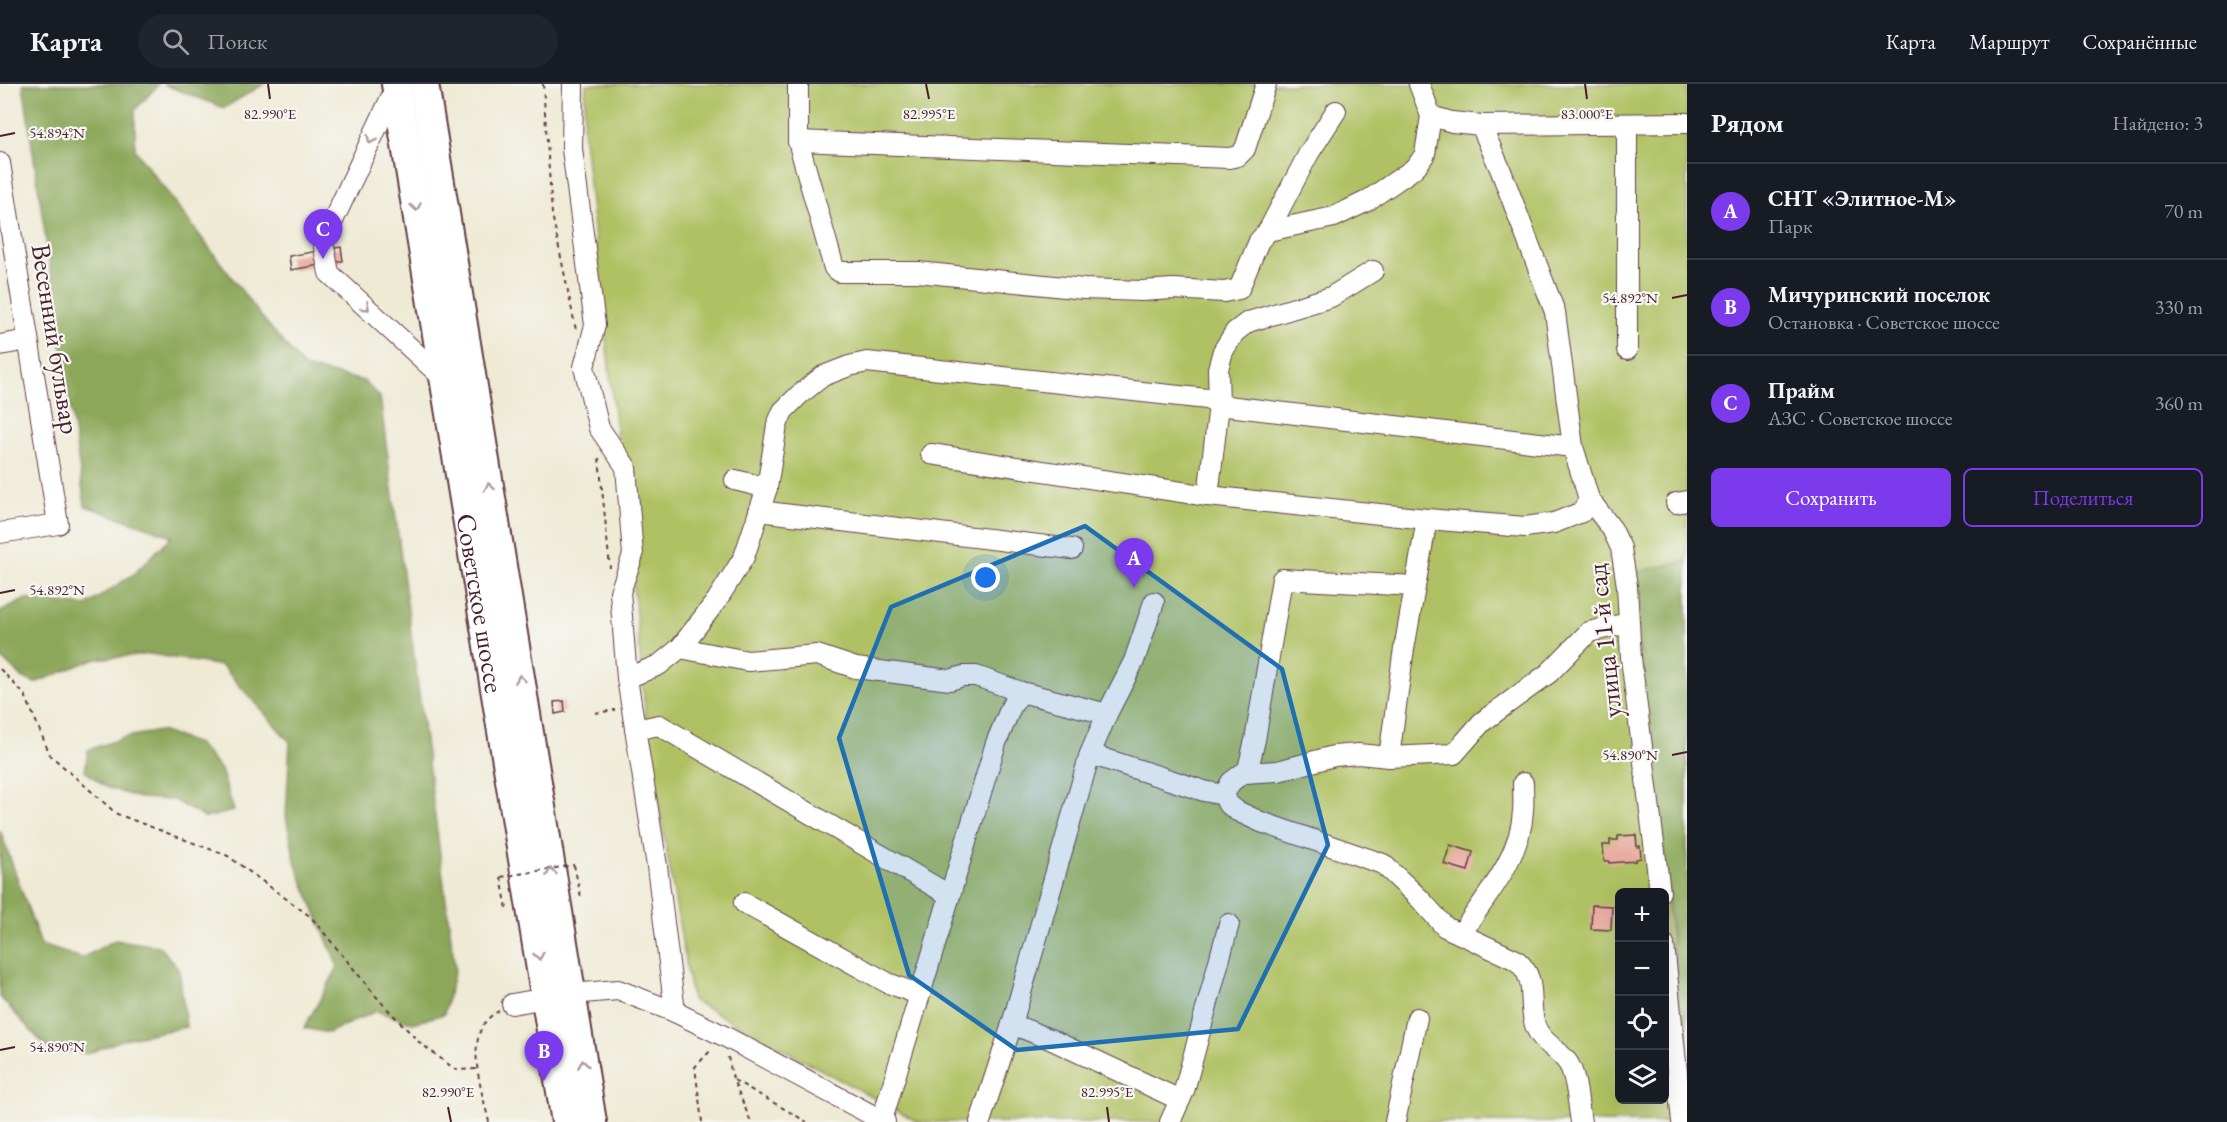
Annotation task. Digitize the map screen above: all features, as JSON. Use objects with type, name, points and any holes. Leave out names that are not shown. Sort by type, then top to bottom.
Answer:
[{"type":"highway","name":"Советское шоссе","points":[[406,85],[444,379],[558,996],[592,1122]]},
{"type":"highway","name":"Советское шоссе","points":[[406,85],[558,996],[566,1122]]},
{"type":"street","points":[[573,84],[572,149],[595,325],[584,367],[599,428],[626,467],[633,555],[620,592],[627,678],[657,866],[675,1012]]},
{"type":"street","points":[[798,84],[798,141],[834,268],[840,272],[918,272],[1084,289],[1233,292],[1239,289],[1259,241],[1268,231],[1309,153],[1336,111]]},
{"type":"street","points":[[798,141],[1229,158],[1238,156],[1245,149],[1266,84]]},
{"type":"street","points":[[1268,231],[1334,217],[1367,201],[1419,164],[1425,154],[1431,116],[1419,84]]},
{"type":"street","points":[[406,85],[323,242],[329,273],[444,379]]},
{"type":"street","points":[[1431,116],[1452,122],[1481,125],[1687,123]]},
{"type":"street","points":[[1627,124],[1628,350]]},
{"type":"street","points":[[931,454],[1208,496],[1427,519],[1525,526],[1554,523],[1582,512],[1589,499],[1573,447],[1555,312],[1481,125]]},
{"type":"street","name":"Весенний бульвар","points":[[0,163],[58,524],[0,533]]},
{"type":"street","points":[[1208,496],[1219,405],[1218,369],[1222,351],[1235,332],[1248,322],[1331,297],[1373,271]]},
{"type":"street","points":[[0,345],[28,340]]},
{"type":"street","points":[[627,678],[658,665],[680,648],[717,600],[744,557],[766,489],[777,425],[783,411],[823,376],[858,364],[1043,380],[1207,399],[1219,405],[1573,447]]},
{"type":"street","points":[[735,480],[766,489]]},
{"type":"street","name":"улица 11-й сад","points":[[1589,499],[1612,529],[1621,548],[1660,888]]},
{"type":"street","points":[[759,511],[1072,549]]},
{"type":"street","points":[[1389,757],[1403,655],[1427,519]]},
{"type":"street","points":[[1247,773],[1255,740],[1282,579],[1415,586]]},
{"type":"street","points":[[980,1122],[1012,1024],[1090,754],[1134,661],[1154,602]]},
{"type":"street","points":[[1581,1122],[1568,1062],[1544,1040],[1535,1024],[1530,976],[1526,968],[1516,960],[1445,927],[1437,921],[1420,899],[1383,864],[1261,822],[1237,811],[1227,803],[1224,795],[1231,782],[1243,773],[1278,771],[1334,756],[1358,754],[1389,757],[1454,754],[1482,722],[1549,673],[1589,632],[1628,623]]},
{"type":"street","points":[[680,648],[748,661],[817,654],[856,669],[950,680],[963,675],[976,676],[1021,692],[1107,714]]},
{"type":"street","points":[[512,1004],[558,996],[618,990],[675,1012],[724,1036],[883,1121],[996,743],[1011,707],[1021,692]]},
{"type":"street","points":[[635,730],[659,725],[949,895]]},
{"type":"street","points":[[1090,754],[1204,791],[1224,795]]},
{"type":"street","points":[[1461,934],[1509,861],[1520,831],[1523,812],[1523,783]]},
{"type":"street","points":[[744,903],[868,973],[920,995]]},
{"type":"street","points":[[1170,1122],[1180,1100],[1229,924]]},
{"type":"street","points":[[1669,986],[1682,1122]]},
{"type":"street","points":[[1395,1122],[1417,1018]]},
{"type":"street","points":[[1012,1024],[1052,1040],[1180,1100]]},
{"type":"path","points":[[543,84],[552,214],[577,334]]},
{"type":"path","points":[[599,428],[599,454],[611,576],[620,592]]},
{"type":"path","points":[[0,669],[25,695],[50,755],[117,814],[228,856],[311,918],[380,1001],[419,1042],[456,1070],[477,1069]]},
{"type":"path","points":[[595,713],[618,709]]},
{"type":"path","points":[[507,909],[501,877],[574,865],[581,897]]},
{"type":"path","points":[[489,1122],[477,1069],[476,1041],[490,1015],[512,1004]]},
{"type":"path","points":[[724,1036],[733,1079],[751,1122]]},
{"type":"path","points":[[702,1122],[694,1067],[724,1036]]},
{"type":"path","points":[[733,1079],[807,1122]]},
{"type":"highlighted area","points":[[1085,526],[1282,669],[1328,845],[1238,1029],[1017,1050],[909,975],[839,738],[891,607]]},
{"type":"green space","points":[[23,84],[159,84],[135,110],[135,150],[260,315],[304,367],[364,381],[380,397],[455,969],[444,1014],[413,1023],[376,1011],[328,1033],[304,1028],[338,967],[296,865],[286,816],[290,742],[222,666],[151,654],[94,659],[35,683],[22,677],[0,657],[0,612],[26,599],[86,606],[135,573],[172,536],[85,506]]},
{"type":"green space","points":[[163,84],[264,84],[224,108]]},
{"type":"green space","points":[[586,84],[1687,84],[1687,561],[1634,573],[1667,888],[1615,888],[1615,1104],[1669,1104],[1669,914],[1687,1122],[918,1122],[692,1000],[648,741],[583,129]]},
{"type":"green space","points":[[1687,561],[1687,1100],[1669,888],[1667,888],[1645,699],[1633,573]]},
{"type":"green space","points":[[160,731],[198,744],[221,770],[234,811],[205,818],[174,800],[139,798],[106,787],[85,771],[88,750],[126,737]]},
{"type":"green space","points":[[0,830],[41,945],[82,958],[115,940],[159,946],[179,969],[186,1027],[124,1039],[87,1054],[47,1048],[0,997]]},
{"type":"building","points":[[341,247],[343,261],[291,270],[289,256]]},
{"type":"building","points":[[564,701],[565,712],[555,714],[554,702]]},
{"type":"building","points":[[1636,835],[1641,858],[1636,861],[1609,863],[1609,861],[1604,861],[1603,845],[1610,845],[1610,840],[1618,840],[1618,836]]},
{"type":"building","points":[[1450,845],[1473,852],[1468,871],[1444,864]]},
{"type":"building","points":[[1592,905],[1612,906],[1611,930],[1591,929]]},
{"type":"place","name":"Прайм","points":[[323,259]]},
{"type":"place","name":"СНТ «Элитное-М»","points":[[1134,588]]},
{"type":"place","name":"Мичуринский поселок","points":[[544,1081]]}]
